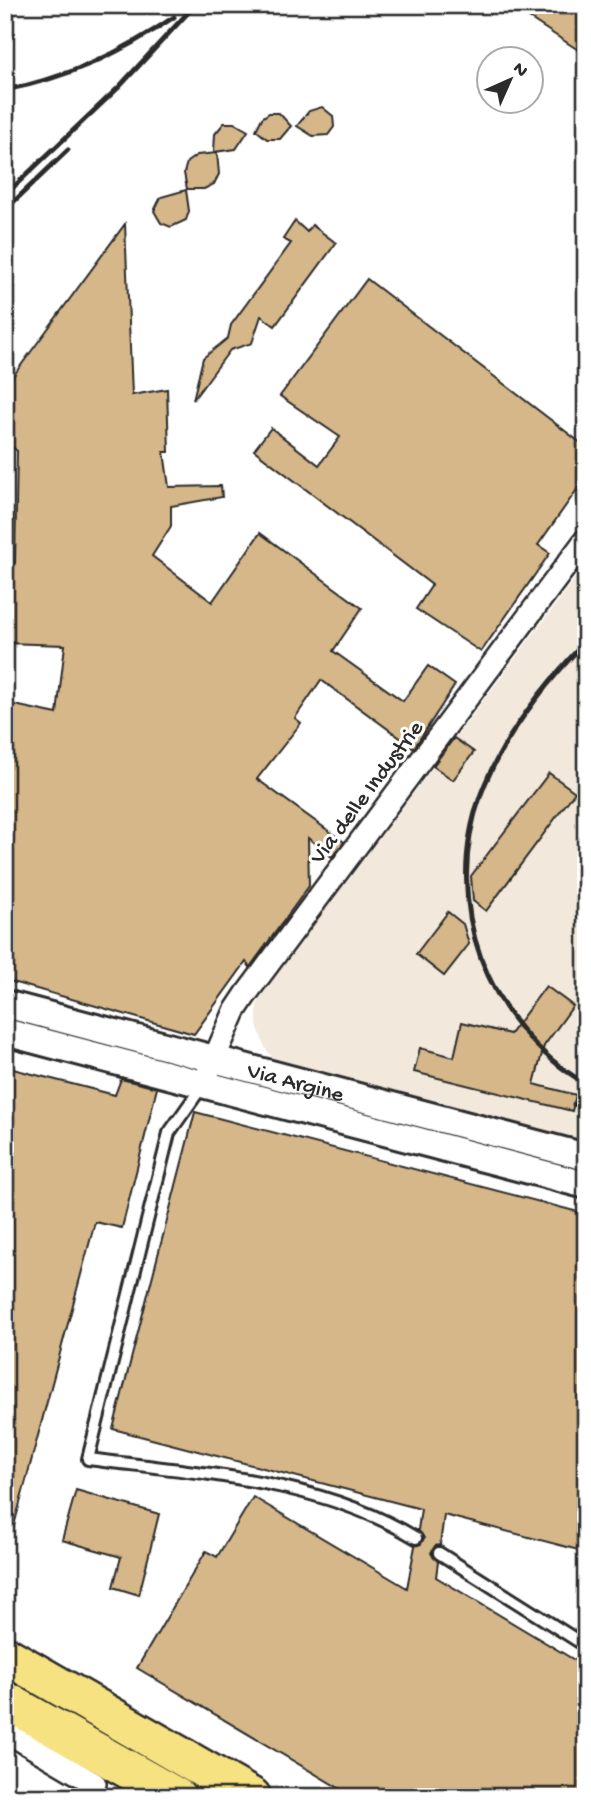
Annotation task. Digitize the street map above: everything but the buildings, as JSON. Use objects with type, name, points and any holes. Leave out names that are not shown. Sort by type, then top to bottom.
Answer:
[{"type":"highway","points":[[5,1655],[252,1797]]},
{"type":"highway","points":[[5,1700],[177,1797]]},
{"type":"street","name":"Via delle Industrie","points":[[203,1085],[235,1011],[247,993],[586,539]]},
{"type":"street","name":"Via Argine","points":[[5,1003],[586,1157]]},
{"type":"street","name":"Via Argine","points":[[5,1032],[586,1185]]},
{"type":"street","points":[[5,1731],[95,1784]]},
{"type":"lane","points":[[203,1085],[169,1133],[88,1459],[258,1481],[363,1511],[416,1538]]},
{"type":"lane","points":[[439,1553],[586,1646]]},
{"type":"shaded area","points":[[586,564],[586,1146],[276,1062],[266,1050],[257,1025],[257,1004],[265,990]]},
{"type":"railway","points":[[5,195],[119,87],[195,5]]},
{"type":"railway","points":[[5,90],[51,79],[114,53],[174,17]]},
{"type":"railway","points":[[5,210],[68,150]]},
{"type":"railway","points":[[586,641],[555,675],[500,753],[481,794],[470,836],[466,877],[470,919],[481,958],[498,995],[522,1029],[551,1059],[586,1084]]},
{"type":"railway","points":[[574,1104],[586,1107]]}]
